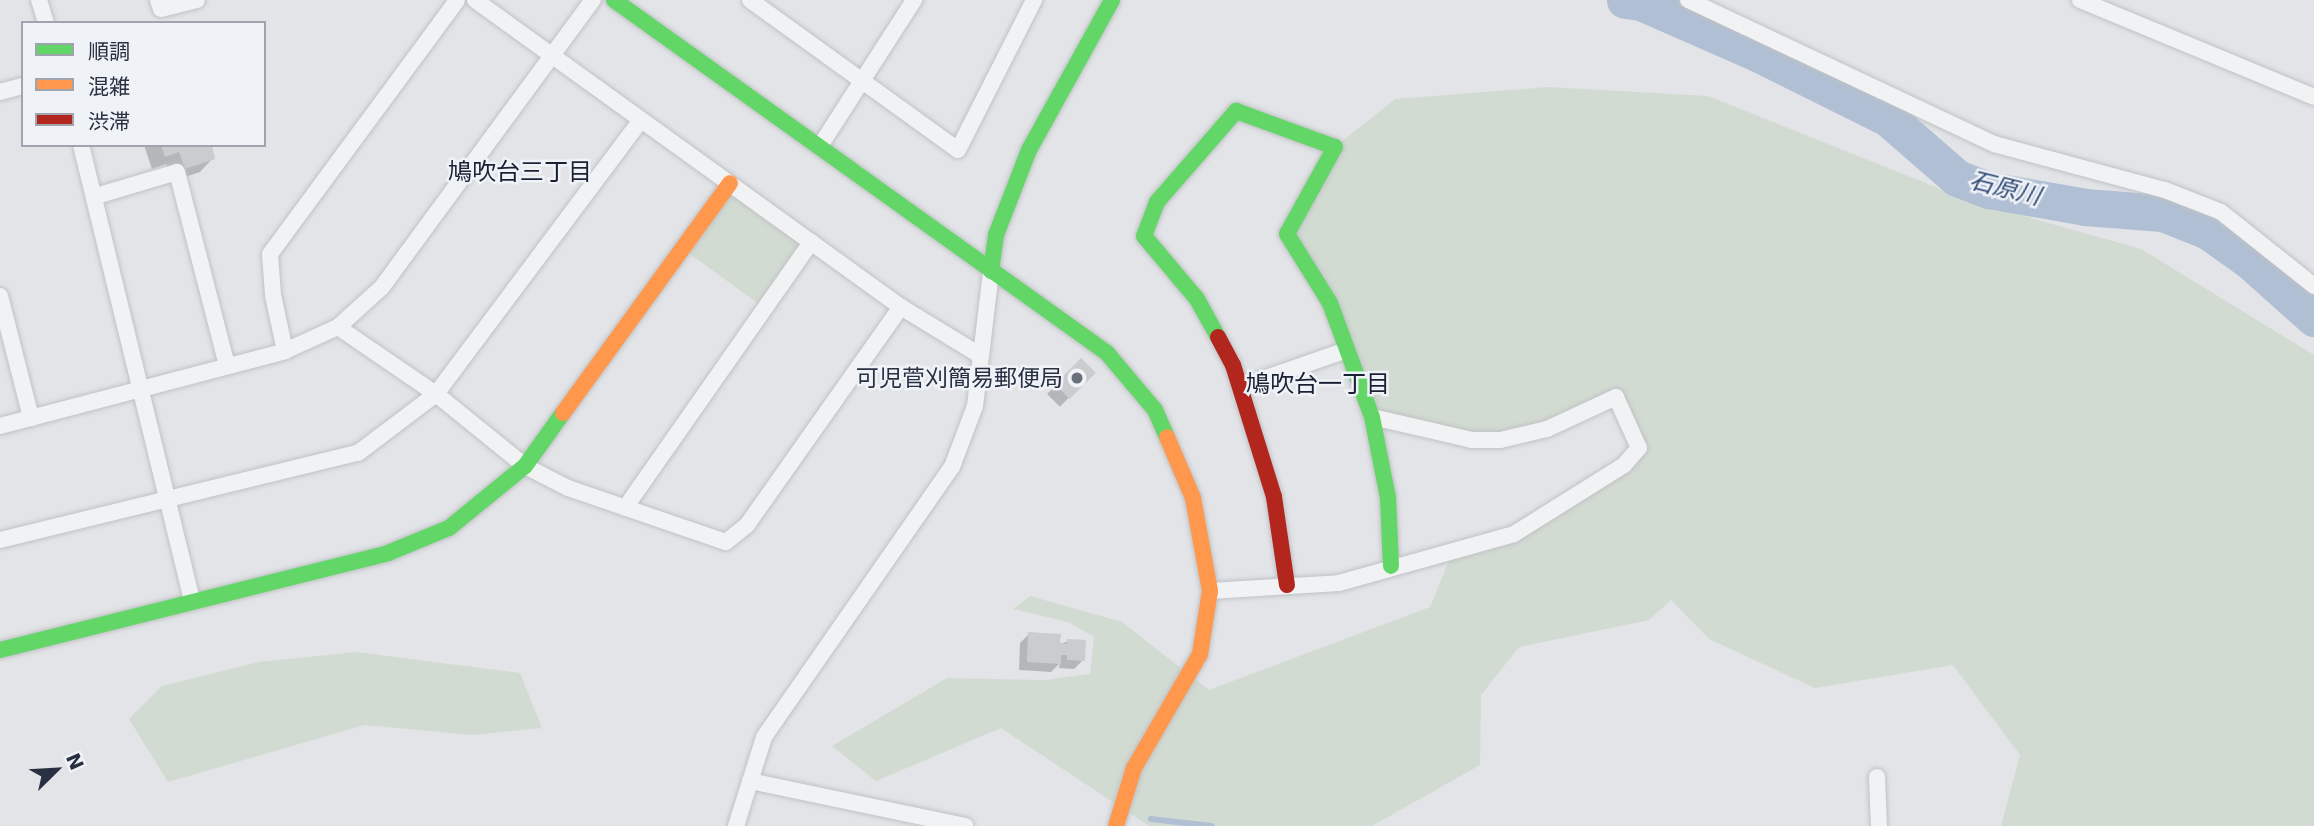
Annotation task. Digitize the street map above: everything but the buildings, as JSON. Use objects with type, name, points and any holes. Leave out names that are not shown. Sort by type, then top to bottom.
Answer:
[{"type":"street","points":[[39,0],[45,21]]},
{"type":"street","points":[[158,0],[161,9],[197,0]]},
{"type":"street","points":[[285,351],[273,295],[270,254],[457,0]]},
{"type":"street","points":[[475,0],[901,307],[978,354]]},
{"type":"street","points":[[0,426],[285,351],[338,327],[382,287],[593,0]]},
{"type":"street","points":[[614,0],[1107,353],[1155,410],[1192,498],[1210,591],[1200,654],[1135,768],[1116,826]]},
{"type":"street","points":[[750,0],[958,150],[1034,0]]},
{"type":"street","points":[[820,146],[914,0]]},
{"type":"street","points":[[736,826],[759,746],[787,701],[952,467],[975,406],[978,354],[996,235],[1029,150],[1112,0]]},
{"type":"street","points":[[1688,0],[1994,144],[2165,190],[2221,212],[2314,286]]},
{"type":"street","points":[[2080,0],[2314,97]]},
{"type":"street","points":[[0,92],[21,87]]},
{"type":"street","points":[[1287,585],[1274,496],[1233,365],[1197,299],[1144,236],[1157,202],[1236,111],[1335,147],[1287,234],[1330,303],[1372,417],[1388,498],[1391,566]]},
{"type":"street","points":[[0,540],[358,453],[436,394],[641,120]]},
{"type":"street","points":[[82,147],[144,389],[191,600]]},
{"type":"street","points":[[96,196],[177,172],[227,366]]},
{"type":"street","points":[[0,650],[400,548],[449,528],[526,466],[730,183]]},
{"type":"street","points":[[625,508],[811,242]]},
{"type":"street","points":[[0,296],[32,418]]},
{"type":"street","points":[[338,327],[436,394],[526,466],[568,488],[726,542],[747,525],[901,307]]},
{"type":"street","points":[[1240,387],[1347,350]]},
{"type":"street","points":[[1210,591],[1339,583],[1391,566],[1514,534],[1623,465],[1639,447],[1616,397],[1548,429],[1500,440],[1472,440],[1372,417]]},
{"type":"street","points":[[1877,777],[1879,826]]},
{"type":"street","points":[[750,781],[965,826]]},
{"type":"shaded area","points":[[1548,87],[1708,96],[1968,200],[2141,249],[2314,355],[2314,826],[2001,826],[2020,755],[1953,665],[1815,688],[1709,639],[1671,600],[1649,620],[1519,647],[1481,695],[1480,765],[1372,826],[1149,826],[1001,728],[876,781],[832,746],[947,678],[1045,680],[1090,674],[1094,637],[1068,622],[1013,609],[1030,596],[1122,622],[1209,690],[1430,607],[1451,556],[1514,538],[1642,446],[1616,397],[1500,440],[1372,417],[1287,234],[1335,147],[1395,99]]},
{"type":"shaded area","points":[[730,183],[811,242],[763,307],[682,249]]},
{"type":"shaded area","points":[[356,652],[520,673],[542,728],[472,735],[365,725],[168,782],[129,719],[162,686],[259,662]]},
{"type":"waterway","name":"石原川","points":[[1625,0],[1641,2],[1757,53],[1888,118],[1957,178],[1989,190],[2085,207],[2163,213],[2208,231],[2250,261],[2314,318]]},
{"type":"waterway","points":[[1151,819],[1212,826]]},
{"type":"traffic: fast","points":[[614,0],[1107,353],[1155,410],[1167,437]]},
{"type":"traffic: fast","points":[[991,271],[996,235],[1029,150],[1112,0]]},
{"type":"traffic: fast","points":[[1218,337],[1197,299],[1144,236],[1157,202],[1236,111],[1335,147],[1287,234],[1330,303],[1372,417],[1388,498],[1391,566]]},
{"type":"traffic: fast","points":[[0,650],[388,553],[449,528],[525,466],[563,413]]},
{"type":"traffic: slow","points":[[563,413],[730,183]]},
{"type":"traffic: slow","points":[[1116,826],[1134,768],[1200,654],[1210,591],[1193,498],[1167,437]]},
{"type":"traffic: jam","points":[[1218,337],[1233,365],[1274,497],[1287,585]]},
{"type":"place","name":"可児菅刈簡易郵便局","points":[[1077,378]]},
{"type":"district","name":"鳩吹台三丁目","points":[[520,173]]},
{"type":"district","name":"鳩吹台一丁目","points":[[1318,385]]}]
